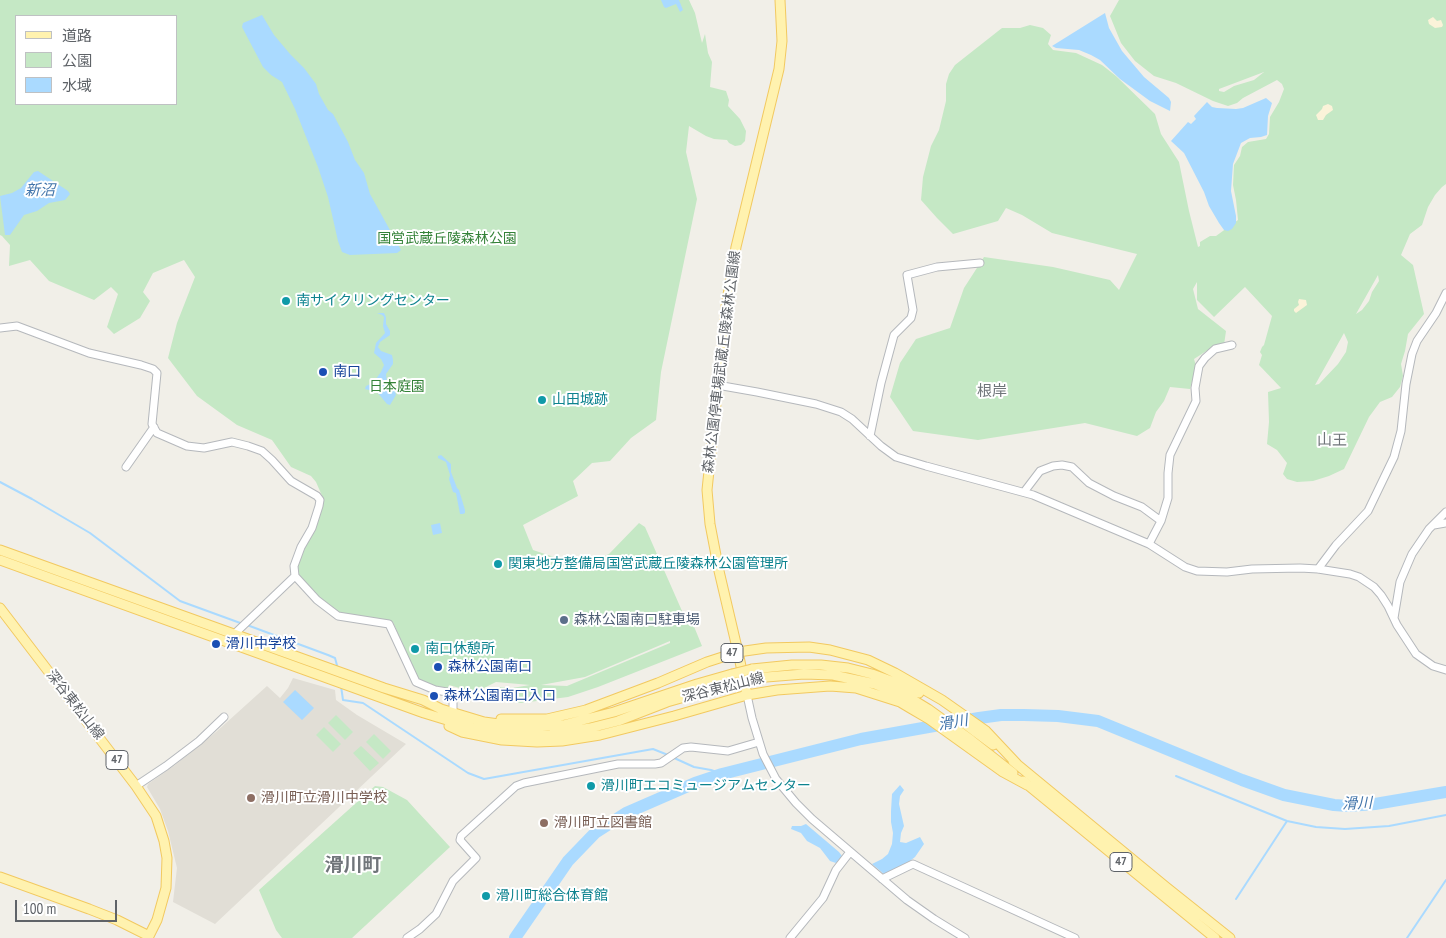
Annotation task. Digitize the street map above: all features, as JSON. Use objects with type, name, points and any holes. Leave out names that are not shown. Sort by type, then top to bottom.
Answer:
[{"type":"main road","name":"森林公園停車場武蔵丘陵森林公園線","points":[[747,695],[710,524],[708,482],[726,307],[736,247],[780,69],[782,41],[780,0]]},
{"type":"main road","name":"深谷東松山線","points":[[0,550],[384,688],[453,709],[508,720],[559,717],[586,710],[707,662],[738,652],[766,648],[830,650],[868,660],[896,673],[949,705],[986,731],[1017,764]]},
{"type":"main road","name":"深谷東松山線","points":[[0,560],[424,713],[473,728],[498,733],[550,735],[618,721],[733,679],[792,665],[821,665],[848,668],[872,674],[927,697],[953,714],[1230,938]]},
{"type":"main road","name":"深谷東松山線","points":[[0,608],[136,786],[156,816],[161,828],[167,858],[166,888],[150,937],[117,920],[0,876]]},
{"type":"main road","name":"深谷東松山線","points":[[753,674],[833,675],[875,684],[910,698],[933,712],[971,740],[1215,938]]},
{"type":"main road","name":"深谷東松山線","points":[[424,700],[440,709],[484,722],[521,727],[556,725],[591,719],[697,684],[733,679]]},
{"type":"main road","name":"深谷東松山線","points":[[424,713],[462,732],[481,737],[544,742],[600,735],[747,695],[777,690],[830,686],[856,688],[900,702],[930,719],[1002,772],[1027,785]]},
{"type":"street","points":[[870,436],[881,383],[894,336],[912,318],[913,310],[907,275],[937,267],[980,263]]},
{"type":"street","points":[[1318,569],[1336,545],[1368,510],[1394,457],[1401,430],[1406,384],[1412,354],[1446,293]]},
{"type":"street","points":[[0,328],[17,326],[89,353],[153,369],[157,373],[152,424],[157,433],[187,446],[204,448],[232,442],[262,451],[291,481],[317,496],[320,500],[319,506],[312,528],[301,547],[294,566],[295,576],[317,600],[338,616],[389,624],[416,682],[435,690],[453,692],[453,709]]},
{"type":"street","points":[[1149,544],[1161,521],[1168,498],[1170,455],[1196,401],[1196,382],[1200,366],[1205,358],[1215,349],[1232,345]]},
{"type":"street","points":[[717,386],[757,392],[841,412],[852,419],[896,457],[1033,494],[1149,544],[1185,567],[1197,571],[1318,569],[1350,574],[1367,581],[1381,595],[1416,654],[1432,666],[1446,670]]},
{"type":"street","points":[[126,467],[154,427]]},
{"type":"street","points":[[1024,492],[1040,471],[1062,465],[1076,470],[1089,483],[1114,496],[1142,507],[1161,521]]},
{"type":"street","points":[[1394,618],[1400,582],[1412,554],[1422,538],[1446,512]]},
{"type":"street","points":[[1433,525],[1446,523]]},
{"type":"street","points":[[227,642],[295,576]]},
{"type":"street","points":[[747,695],[760,746],[776,779],[796,803],[882,879],[928,914],[965,938]]},
{"type":"street","points":[[136,786],[199,741],[224,717]]},
{"type":"street","points":[[407,938],[436,914],[453,881],[476,858],[460,840],[461,836],[516,786],[618,764],[661,763],[683,748],[691,747],[728,751],[760,746]]},
{"type":"street","points":[[790,938],[823,898],[836,870],[850,852]]},
{"type":"street","points":[[882,879],[913,864],[1075,938]]},
{"type":"shaded area","name":"滑川町立滑川中学校","points":[[293,678],[335,690],[336,700],[357,715],[406,744],[215,924],[173,902],[177,868],[168,831],[160,809],[147,787],[148,784],[216,732],[267,686],[280,698]]},
{"type":"green space","name":"国営武蔵丘陵森林公園","points":[[0,0],[689,0],[695,13],[702,43],[705,34],[708,53],[712,62],[710,87],[726,91],[729,100],[728,106],[740,119],[746,131],[745,141],[741,145],[735,146],[727,140],[706,136],[689,126],[686,152],[697,199],[661,372],[656,420],[631,438],[610,461],[592,463],[573,481],[578,496],[523,525],[533,550],[557,558],[589,563],[609,554],[639,523],[645,527],[686,620],[693,624],[702,646],[568,697],[521,703],[473,697],[484,691],[501,687],[512,688],[530,685],[496,682],[480,690],[470,691],[449,685],[448,690],[420,681],[416,677],[393,622],[341,615],[324,603],[298,575],[297,565],[323,498],[316,482],[311,476],[291,467],[272,440],[237,425],[197,396],[168,358],[177,323],[195,277],[184,260],[153,273],[143,292],[150,301],[140,318],[114,334],[107,327],[118,294],[111,287],[94,300],[49,281],[30,260],[9,266],[10,245],[0,235]],"holes":[[[670,641],[670,643],[567,686],[541,685],[585,677]]]},
{"type":"green space","points":[[1119,0],[1446,0],[1446,184],[1435,195],[1428,207],[1422,225],[1410,234],[1401,255],[1413,265],[1424,314],[1408,334],[1401,364],[1403,376],[1400,387],[1392,397],[1380,402],[1369,417],[1344,469],[1313,481],[1297,482],[1287,479],[1283,474],[1287,463],[1277,450],[1267,444],[1269,422],[1268,392],[1281,388],[1259,365],[1262,355],[1260,352],[1264,345],[1272,316],[1245,287],[1214,317],[1197,300],[1197,282],[1193,289],[1198,309],[1226,331],[1224,345],[1211,348],[1194,359],[1196,366],[1190,389],[1170,387],[1164,401],[1156,412],[1150,428],[1137,436],[1085,423],[978,440],[913,431],[890,397],[900,363],[916,339],[950,328],[964,288],[984,257],[1053,267],[1110,280],[1119,290],[1137,254],[1052,233],[1006,208],[998,221],[953,234],[921,200],[923,177],[931,146],[939,130],[946,101],[946,84],[949,74],[955,65],[1002,28],[1020,28],[1030,25],[1043,28],[1051,35],[1048,44],[1053,50],[1076,53],[1102,65],[1155,114],[1161,134],[1179,162],[1198,247],[1200,242],[1210,236],[1216,236],[1238,220],[1233,185],[1234,165],[1240,156],[1242,147],[1248,142],[1266,139],[1269,134],[1270,117],[1284,89],[1282,84],[1277,80],[1237,103],[1228,106],[1213,101],[1176,83],[1154,76],[1135,61],[1121,43],[1110,16]],"holes":[[[1264,72],[1254,80],[1234,86],[1224,92],[1219,91],[1219,89]],[[1378,275],[1379,281],[1369,301],[1356,314]],[[1344,333],[1348,342],[1346,352],[1338,364],[1319,384],[1315,385]]]},
{"type":"green space","points":[[336,715],[353,732],[345,740],[328,723]]},
{"type":"green space","points":[[324,727],[341,744],[333,752],[316,735]]},
{"type":"green space","points":[[374,734],[391,751],[383,759],[366,742]]},
{"type":"green space","points":[[361,746],[379,763],[370,771],[353,753]]},
{"type":"green space","points":[[375,786],[383,787],[407,800],[450,847],[352,938],[282,938],[276,930],[259,890]]},
{"type":"sand","points":[[1433,17],[1437,21],[1441,20],[1442,27],[1435,28],[1429,24],[1428,20]]},
{"type":"sand","points":[[1328,104],[1332,106],[1333,110],[1323,120],[1318,120],[1316,115],[1323,106]]},
{"type":"sand","points":[[1299,299],[1306,300],[1307,305],[1296,313],[1294,309],[1299,305]]},
{"type":"water","points":[[661,0],[679,0],[683,10],[680,12],[676,4],[666,8]]},
{"type":"water","points":[[1105,13],[1109,28],[1122,51],[1144,77],[1169,98],[1171,102],[1170,111],[1150,101],[1120,79],[1100,60],[1091,55],[1079,50],[1052,46]]},
{"type":"water","points":[[262,15],[274,35],[316,84],[319,94],[328,110],[333,114],[355,160],[364,173],[370,194],[401,250],[397,253],[350,255],[342,252],[328,197],[295,109],[282,82],[263,67],[242,27],[243,23]]},
{"type":"water","points":[[1266,98],[1272,103],[1268,116],[1267,135],[1250,138],[1241,143],[1233,164],[1231,191],[1236,223],[1232,229],[1224,230],[1209,206],[1184,153],[1171,141],[1188,122],[1191,124],[1196,119],[1194,116],[1207,102],[1212,107],[1236,109]]},
{"type":"water","name":"新沼","points":[[38,171],[70,194],[65,200],[49,203],[37,211],[24,215],[10,235],[5,235],[0,196],[21,188],[34,172]]},
{"type":"water","points":[[377,313],[384,313],[386,324],[390,331],[390,335],[380,342],[378,347],[381,351],[392,355],[393,364],[386,374],[387,382],[394,387],[396,395],[390,405],[377,392],[365,389],[366,386],[373,383],[384,365],[381,359],[374,353],[376,343],[385,333],[383,326],[384,317]]},
{"type":"water","points":[[441,455],[451,464],[451,472],[465,510],[463,514],[460,514],[456,493],[453,492],[446,462],[438,458]]},
{"type":"water","points":[[440,523],[442,533],[433,535],[431,525]]},
{"type":"water","points":[[295,690],[314,708],[302,720],[283,702]]},
{"type":"water","points":[[900,785],[904,790],[900,796],[899,804],[904,826],[900,842],[906,843],[920,837],[924,844],[910,861],[884,874],[872,864],[888,854],[892,844],[892,794]]},
{"type":"water","points":[[806,824],[839,852],[842,856],[836,863],[830,861],[820,848],[807,841],[801,833],[791,829],[792,826]]},
{"type":"waterway","points":[[0,482],[90,533],[180,601],[243,624]]},
{"type":"waterway","points":[[247,625],[335,658],[338,669]]},
{"type":"waterway","points":[[341,686],[343,700],[363,703],[468,773],[484,779],[653,749],[668,755]]},
{"type":"waterway","name":"滑川","points":[[515,938],[568,861],[595,833],[626,813],[695,783],[722,774],[861,739],[979,718],[1001,715],[1024,715],[1058,716],[1098,721],[1242,780],[1284,795],[1334,805],[1375,804],[1446,792]]},
{"type":"waterway","points":[[672,757],[694,767],[722,774]]},
{"type":"waterway","points":[[1176,776],[1287,821],[1316,827],[1345,829],[1389,826],[1446,815]]},
{"type":"waterway","points":[[1236,899],[1287,821]]},
{"type":"waterway","points":[[1407,938],[1446,880]]},
{"type":"place","name":"南サイクリングセンター","points":[[286,301]]},
{"type":"place","name":"南口","points":[[323,372]]},
{"type":"place","name":"山田城跡","points":[[542,400]]},
{"type":"place","name":"関東地方整備局国営武蔵丘陵森林公園管理所","points":[[498,564]]},
{"type":"place","name":"森林公園南口駐車場","points":[[564,620]]},
{"type":"place","name":"滑川中学校","points":[[216,644]]},
{"type":"place","name":"南口休憩所","points":[[415,649]]},
{"type":"place","name":"森林公園南口","points":[[438,667]]},
{"type":"place","name":"森林公園南口入口","points":[[434,696]]},
{"type":"place","name":"滑川町エコミュージアムセンター","points":[[591,786]]},
{"type":"place","name":"滑川町立滑川中学校","points":[[251,798]]},
{"type":"place","name":"滑川町立図書館","points":[[544,823]]},
{"type":"place","name":"滑川町総合体育館","points":[[486,896]]},
{"type":"district","name":"根岸","points":[[992,392]]},
{"type":"district","name":"山王","points":[[1332,441]]},
{"type":"district","name":"滑川町","points":[[353,866]]},
{"type":"park label","name":"日本庭園","points":[[397,387]]}]
